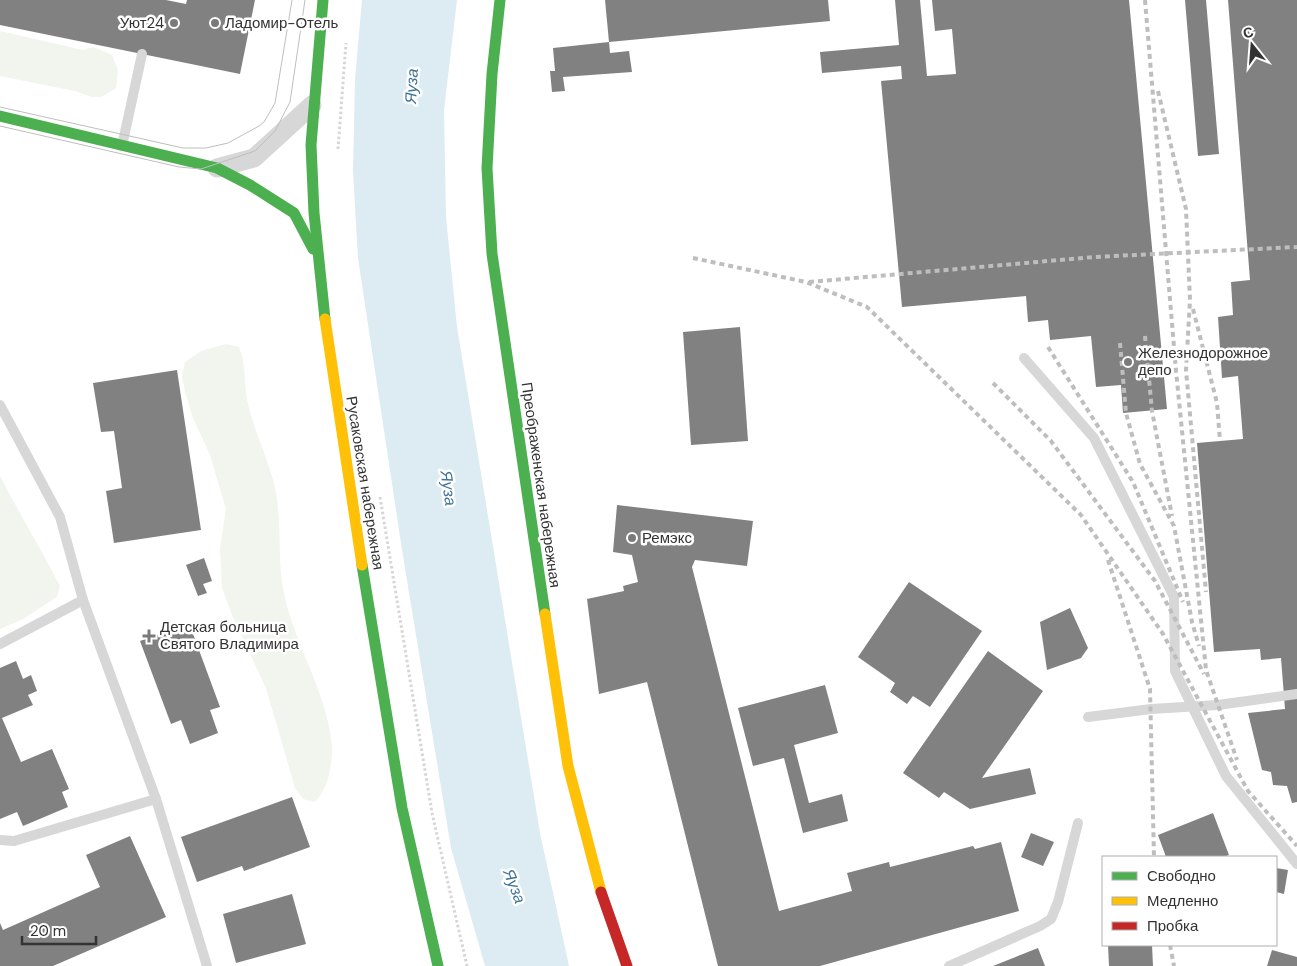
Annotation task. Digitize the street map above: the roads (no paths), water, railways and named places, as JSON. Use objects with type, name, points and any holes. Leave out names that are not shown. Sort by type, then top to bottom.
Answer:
[{"type":"main road","name":"Русаковская набережная","points":[[323,0],[312,105],[311,165],[332,366],[389,745],[418,889],[438,966]]},
{"type":"main road","name":"Преображенская набережная","points":[[500,0],[492,74],[487,168],[492,254],[568,766],[582,827],[604,900],[627,966]]},
{"type":"main road","points":[[0,116],[216,168],[250,185],[294,213],[320,261]]},
{"type":"street","points":[[216,168],[254,158],[312,105]]},
{"type":"lane","points":[[122,146],[142,54]]},
{"type":"lane","points":[[1024,358],[1094,438],[1174,597],[1174,671],[1226,776],[1297,864]]},
{"type":"lane","points":[[0,405],[60,517],[84,600],[156,799],[207,966]]},
{"type":"lane","points":[[0,644],[84,600]]},
{"type":"lane","points":[[1088,717],[1297,694]]},
{"type":"lane","points":[[0,840],[14,841],[156,799]]},
{"type":"lane","points":[[949,966],[1040,926],[1051,919],[1058,902],[1078,822]]},
{"type":"water","name":"Яуза","points":[[362,0],[457,0],[444,110],[446,217],[457,327],[540,833],[569,966],[485,966],[451,848],[402,550],[358,258],[353,171],[355,79]]},
{"type":"tram line","points":[[0,107],[183,148],[206,148],[228,143],[264,122],[275,103],[292,0]]},
{"type":"tram line","points":[[0,126],[179,167],[201,169],[255,151],[275,131],[290,102],[305,0]]},
{"type":"railway","points":[[1145,0],[1176,371],[1206,670],[1237,760]]},
{"type":"railway","points":[[1158,91],[1186,209],[1190,300],[1186,370],[1206,592]]},
{"type":"railway","points":[[809,282],[1094,257],[1297,247]]},
{"type":"railway","points":[[693,258],[806,282],[867,307],[1081,515],[1163,634],[1248,791],[1297,846]]},
{"type":"railway","points":[[1193,309],[1217,403],[1220,441]]},
{"type":"railway","points":[[1145,336],[1152,411],[1172,516]]},
{"type":"railway","points":[[1120,343],[1126,413],[1140,464],[1174,526],[1192,622],[1199,646]]},
{"type":"railway","points":[[1048,347],[1133,482],[1183,602]]},
{"type":"railway","points":[[993,383],[1051,441],[1155,581],[1204,674]]},
{"type":"railway","points":[[1108,560],[1150,689],[1154,856]]},
{"type":"railway","points":[[1170,946],[1174,966]]},
{"type":"place","name":"Уют24","points":[[174,23]]},
{"type":"place","name":"Ладомир-Отель","points":[[215,23]]},
{"type":"place","name":"Железнодорожное депо","points":[[1128,362]]},
{"type":"place","name":"Ремэкс","points":[[632,538]]},
{"type":"place","name":"Детская больница Святого Владимира","points":[[149,636]]}]
